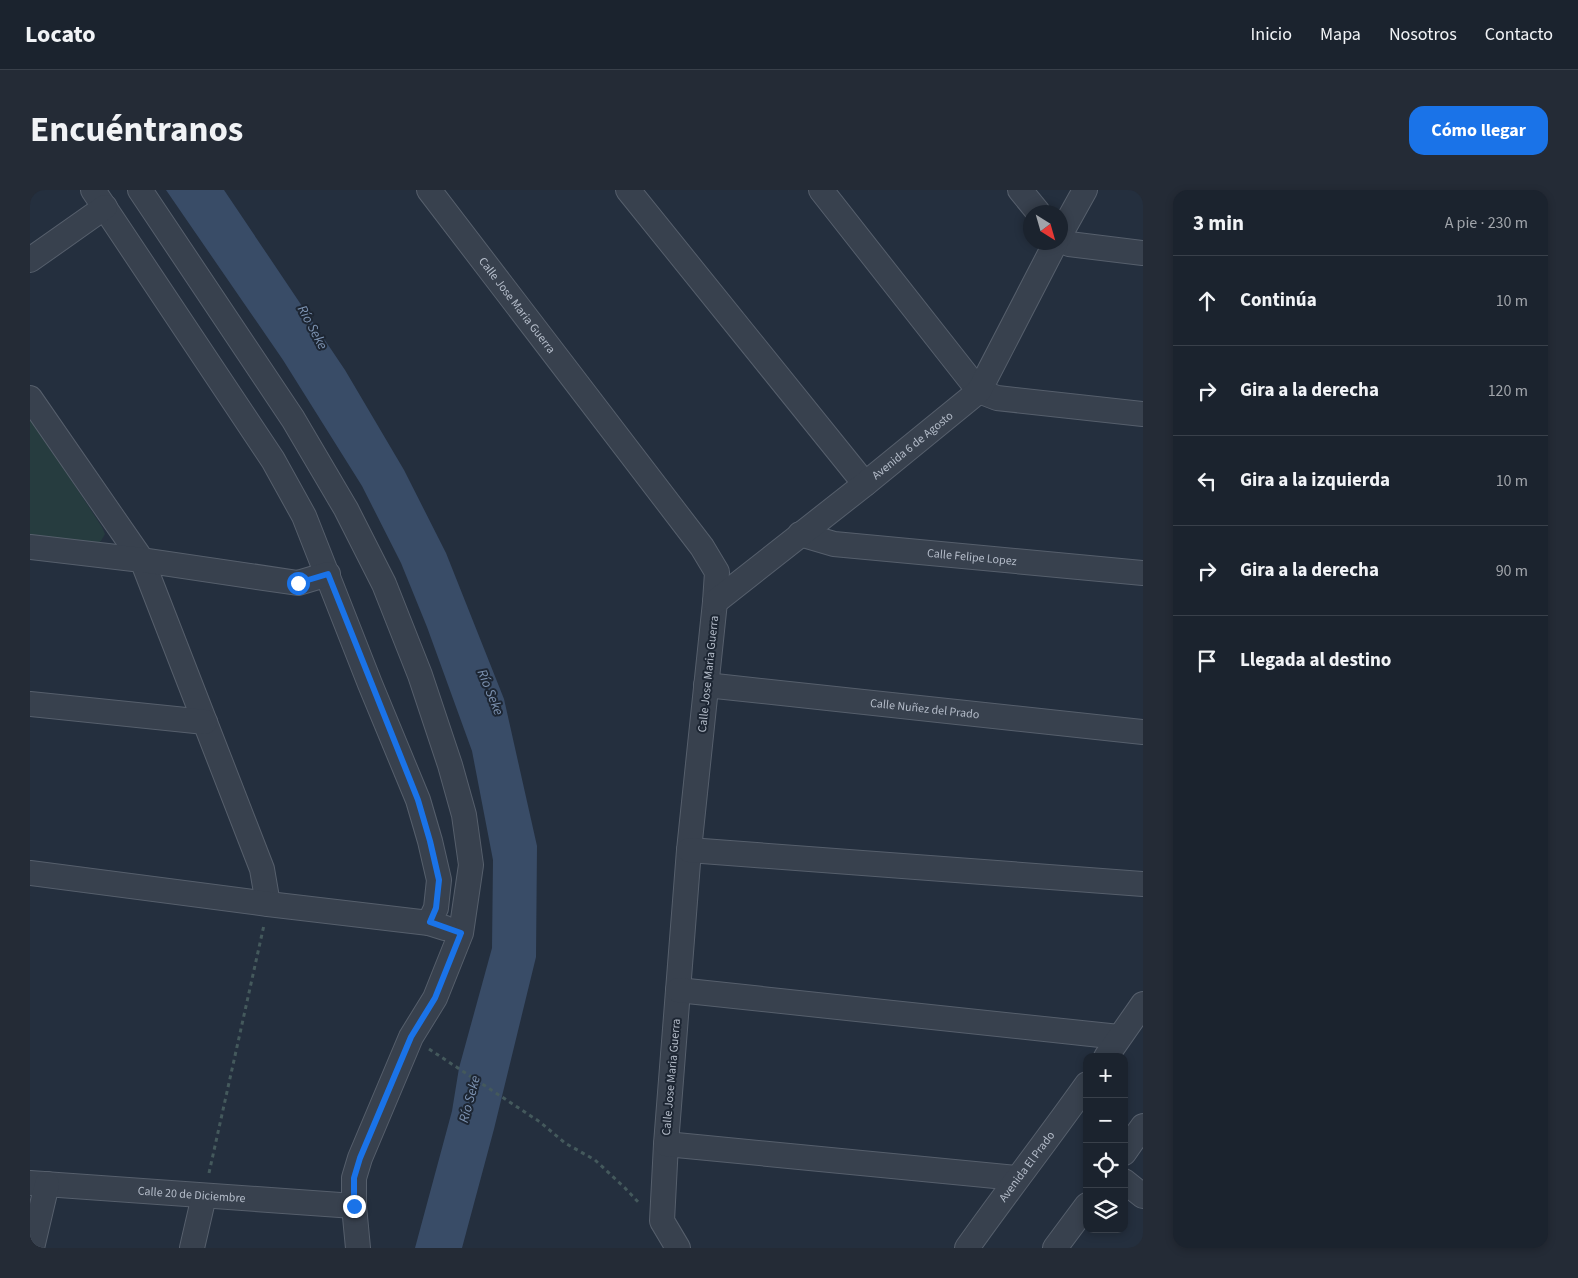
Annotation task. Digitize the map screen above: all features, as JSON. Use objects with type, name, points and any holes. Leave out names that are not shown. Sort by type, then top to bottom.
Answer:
[{"type":"street","points":[[140,190],[293,419],[346,509],[384,584],[420,675],[450,765],[464,815],[471,865],[461,933],[435,998],[411,1037],[360,1158],[354,1178],[354,1206],[358,1248]]},
{"type":"street","name":"Calle Jose Maria Guerra","points":[[429,190],[702,547],[717,572],[688,850],[662,1220]]},
{"type":"street","points":[[628,190],[865,484]]},
{"type":"street","points":[[820,190],[980,390],[997,398],[1143,414]]},
{"type":"street","points":[[1020,190],[1032,205]]},
{"type":"street","points":[[1068,220],[1085,190]]},
{"type":"street","points":[[30,260],[99,199],[273,460],[304,516],[418,800],[439,880],[436,908],[430,922]]},
{"type":"street","points":[[1068,243],[1143,253]]},
{"type":"street","name":"Avenida 6 de Agosto","points":[[715,602],[865,484],[980,390],[1052,250]]},
{"type":"street","points":[[30,398],[142,560],[262,869],[268,904]]},
{"type":"street","name":"Calle Felipe Lopez","points":[[800,534],[834,544],[1143,573]]},
{"type":"street","points":[[30,547],[142,560],[298,583],[328,574]]},
{"type":"street","name":"Calle Nuñez del Prado","points":[[706,685],[1143,732]]},
{"type":"street","points":[[30,704],[204,722]]},
{"type":"street","points":[[688,850],[1143,884]]},
{"type":"street","points":[[30,873],[268,904],[430,922],[461,933]]},
{"type":"street","points":[[678,990],[1120,1037]]},
{"type":"street","points":[[1109,1053],[1143,1004]]},
{"type":"street","name":"Avenida El Prado","points":[[967,1248],[1016,1178],[1046,1142],[1083,1090]]},
{"type":"street","points":[[1128,1147],[1143,1126]]},
{"type":"street","points":[[666,1144],[1016,1178]]},
{"type":"street","points":[[32,1248],[38,1184]]},
{"type":"street","name":"Calle 20 de Diciembre","points":[[38,1184],[354,1206]]},
{"type":"street","points":[[1128,1185],[1143,1196]]},
{"type":"street","points":[[192,1248],[204,1196]]},
{"type":"street","points":[[1055,1248],[1083,1210]]},
{"type":"street","points":[[662,1220],[678,1248]]},
{"type":"path","points":[[204,1196],[268,904]]},
{"type":"path","points":[[411,1037],[540,1122],[565,1144],[594,1160],[625,1188],[651,1216],[662,1220]]},
{"type":"green space","points":[[30,417],[102,527],[105,534],[101,541],[95,544],[30,537]]},
{"type":"water","name":"Río Seke","points":[[166,190],[224,190],[345,370],[404,470],[446,553],[504,699],[537,846],[536,957],[494,1129],[462,1248],[415,1248],[452,1111],[459,1068],[492,948],[493,860],[472,751],[427,627],[401,563],[362,486],[283,360]]},
{"type":"route","points":[[298,583],[328,574],[370,684],[418,800],[439,880],[436,908],[430,922],[461,933],[435,998],[411,1037],[360,1158],[354,1178],[354,1206]]}]
